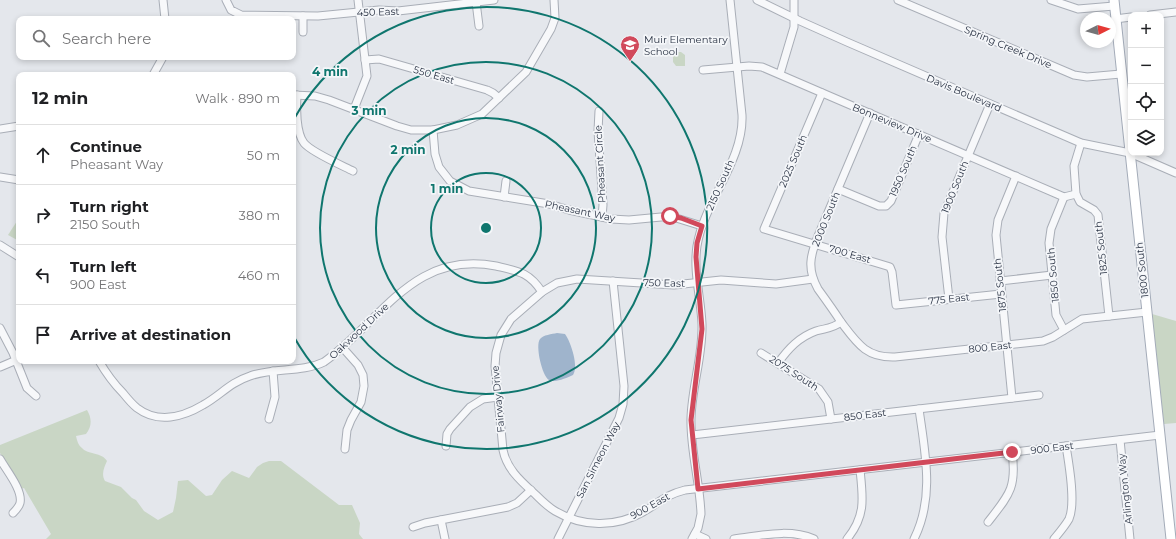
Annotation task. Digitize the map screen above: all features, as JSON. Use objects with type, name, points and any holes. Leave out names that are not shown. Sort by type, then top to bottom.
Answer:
[{"type":"main road","name":"1800 South","points":[[1116,19],[1128,135]]},
{"type":"main road","name":"1800 South","points":[[1130,156],[1171,539]]},
{"type":"street","points":[[163,0],[165,16]]},
{"type":"street","name":"450 East","points":[[226,0],[229,7],[235,13],[245,16],[325,16],[380,10],[398,11],[494,0]]},
{"type":"street","points":[[354,109],[366,79],[358,0]]},
{"type":"street","points":[[296,95],[322,98],[405,128],[424,131],[449,128],[482,114],[526,72],[552,29],[555,18],[554,0]]},
{"type":"street","name":"2150 South","points":[[693,536],[698,528],[701,514],[691,413],[702,329],[696,250],[702,226],[740,139],[742,115],[730,0]]},
{"type":"street","name":"Davis Boulevard","points":[[757,0],[795,19],[1081,143],[1128,152]]},
{"type":"street","points":[[780,74],[794,27],[794,0]]},
{"type":"street","name":"Spring Creek Drive","points":[[898,0],[1074,75],[1087,77],[1121,74]]},
{"type":"street","points":[[1051,0],[1078,9],[1114,3]]},
{"type":"street","points":[[476,2],[479,26]]},
{"type":"street","points":[[1164,13],[1176,12]]},
{"type":"street","points":[[303,16],[303,32]]},
{"type":"street","points":[[1116,19],[1128,17]]},
{"type":"street","name":"550 East","points":[[365,60],[379,59],[487,90],[499,98]]},
{"type":"street","points":[[155,72],[162,60]]},
{"type":"street","name":"Bonneview Drive","points":[[703,70],[756,66],[780,74],[1064,197]]},
{"type":"street","name":"2025 South","points":[[764,229],[822,93]]},
{"type":"street","name":"1900 South","points":[[949,299],[942,237],[942,221],[947,205],[990,104]]},
{"type":"street","points":[[296,105],[299,133],[303,142],[311,149],[353,171]]},
{"type":"street","name":"Pheasant Circle","points":[[599,111],[598,132],[603,205],[602,217]]},
{"type":"street","name":"2000 South","points":[[841,322],[813,279],[810,264],[815,244],[870,113]]},
{"type":"street","points":[[0,128],[16,126]]},
{"type":"street","name":"Pheasant Way","points":[[433,130],[436,159],[442,171],[450,181],[469,192],[549,204],[602,217],[629,220],[673,217],[702,226]]},
{"type":"street","name":"1950 South","points":[[838,189],[879,206],[886,206],[890,201],[919,134]]},
{"type":"street","points":[[1064,197],[1076,194],[1074,166],[1081,143]]},
{"type":"street","name":"Davis Boulevard","points":[[1137,156],[1176,172]]},
{"type":"street","name":"1875 South","points":[[1012,398],[996,243],[996,228],[1016,176]]},
{"type":"street","points":[[0,177],[16,180]]},
{"type":"street","points":[[504,197],[506,181]]},
{"type":"street","name":"1825 South","points":[[1076,194],[1080,202],[1094,210],[1098,215],[1108,316]]},
{"type":"street","name":"1850 South","points":[[1064,197],[1050,236],[1052,275],[1057,318],[1064,330]]},
{"type":"street","name":"700 East","points":[[764,229],[890,267],[896,305]]},
{"type":"street","points":[[0,245],[16,255]]},
{"type":"street","name":"Oakwood Drive","points":[[101,364],[108,376],[134,405],[147,414],[164,418],[174,417],[190,412],[235,382],[252,375],[273,371],[307,368],[318,365],[331,358],[403,290],[419,278],[445,268],[462,264],[477,264],[515,270],[532,279],[542,292]]},
{"type":"street","points":[[1000,281],[1052,275]]},
{"type":"street","name":"750 East","points":[[542,292],[557,283],[570,280],[674,285],[721,280],[776,284],[813,279]]},
{"type":"street","name":"San Simeon Way","points":[[558,539],[616,425],[622,404],[624,386],[613,281]]},
{"type":"street","name":"Fairway Drive","points":[[531,490],[512,472],[505,460],[495,360],[501,335],[507,324],[515,314],[542,292]]},
{"type":"street","name":"775 East","points":[[896,305],[1001,294]]},
{"type":"street","name":"800 East","points":[[841,322],[859,345],[873,354],[884,357],[900,357],[1007,346],[1047,340],[1082,319],[1147,312]]},
{"type":"street","points":[[778,363],[797,341],[812,332],[834,327],[841,322]]},
{"type":"street","points":[[0,328],[16,356]]},
{"type":"street","points":[[342,347],[358,365],[364,386],[361,402],[347,430],[346,449]]},
{"type":"street","name":"2075 South","points":[[761,352],[813,384],[822,392],[828,402],[831,419]]},
{"type":"street","points":[[0,367],[16,361]]},
{"type":"street","points":[[19,364],[27,388],[36,396]]},
{"type":"street","points":[[269,419],[275,397],[273,371]]},
{"type":"street","name":"850 East","points":[[692,435],[1039,395]]},
{"type":"street","points":[[446,446],[447,434],[450,429],[470,408],[483,400],[498,397]]},
{"type":"street","points":[[914,539],[921,524],[927,500],[927,484],[919,409]]},
{"type":"street","name":"900 East","points":[[531,490],[552,509],[569,518],[595,524],[620,522],[642,513],[667,496],[685,490],[1160,435]]},
{"type":"street","name":"Arlington Way","points":[[1120,440],[1130,539]]},
{"type":"street","points":[[1054,539],[1066,524],[1072,509],[1066,446]]},
{"type":"street","points":[[988,522],[1006,499],[1012,488],[1014,472],[1012,452]]},
{"type":"street","points":[[0,459],[18,489],[20,496],[20,505],[13,513]]},
{"type":"street","points":[[847,539],[857,524],[862,510],[860,470]]},
{"type":"street","points":[[413,527],[508,507],[517,503],[531,490]]},
{"type":"street","points":[[441,520],[445,539]]},
{"type":"street","points":[[734,539],[790,533],[814,539]]},
{"type":"street","points":[[693,536],[706,539]]},
{"type":"green space","points":[[676,52],[681,52],[685,55],[685,66],[676,66],[673,62],[673,55]]},
{"type":"green space","points":[[16,223],[16,239],[8,235]]},
{"type":"green space","points":[[1152,314],[1176,321],[1176,423],[1164,424]]},
{"type":"green space","points":[[87,410],[89,413],[90,425],[86,434],[76,436],[78,442],[88,452],[105,458],[107,461],[103,473],[105,481],[121,487],[136,500],[144,511],[158,520],[173,512],[178,481],[188,480],[206,496],[212,495],[222,480],[232,471],[249,478],[257,467],[263,463],[269,461],[281,461],[339,505],[352,505],[360,523],[359,534],[363,539],[46,539],[51,534],[24,488],[21,489],[0,453],[0,445]]},
{"type":"water","points":[[557,333],[565,334],[570,343],[574,354],[575,371],[573,375],[558,381],[552,381],[546,377],[544,373],[538,347],[540,339]]},
{"type":"place","name":"Muir Elementary School","points":[[630,62]]},
{"type":"route","points":[[670,216],[681,218],[702,226],[696,250],[702,329],[691,413],[698,489],[1012,452]]}]
